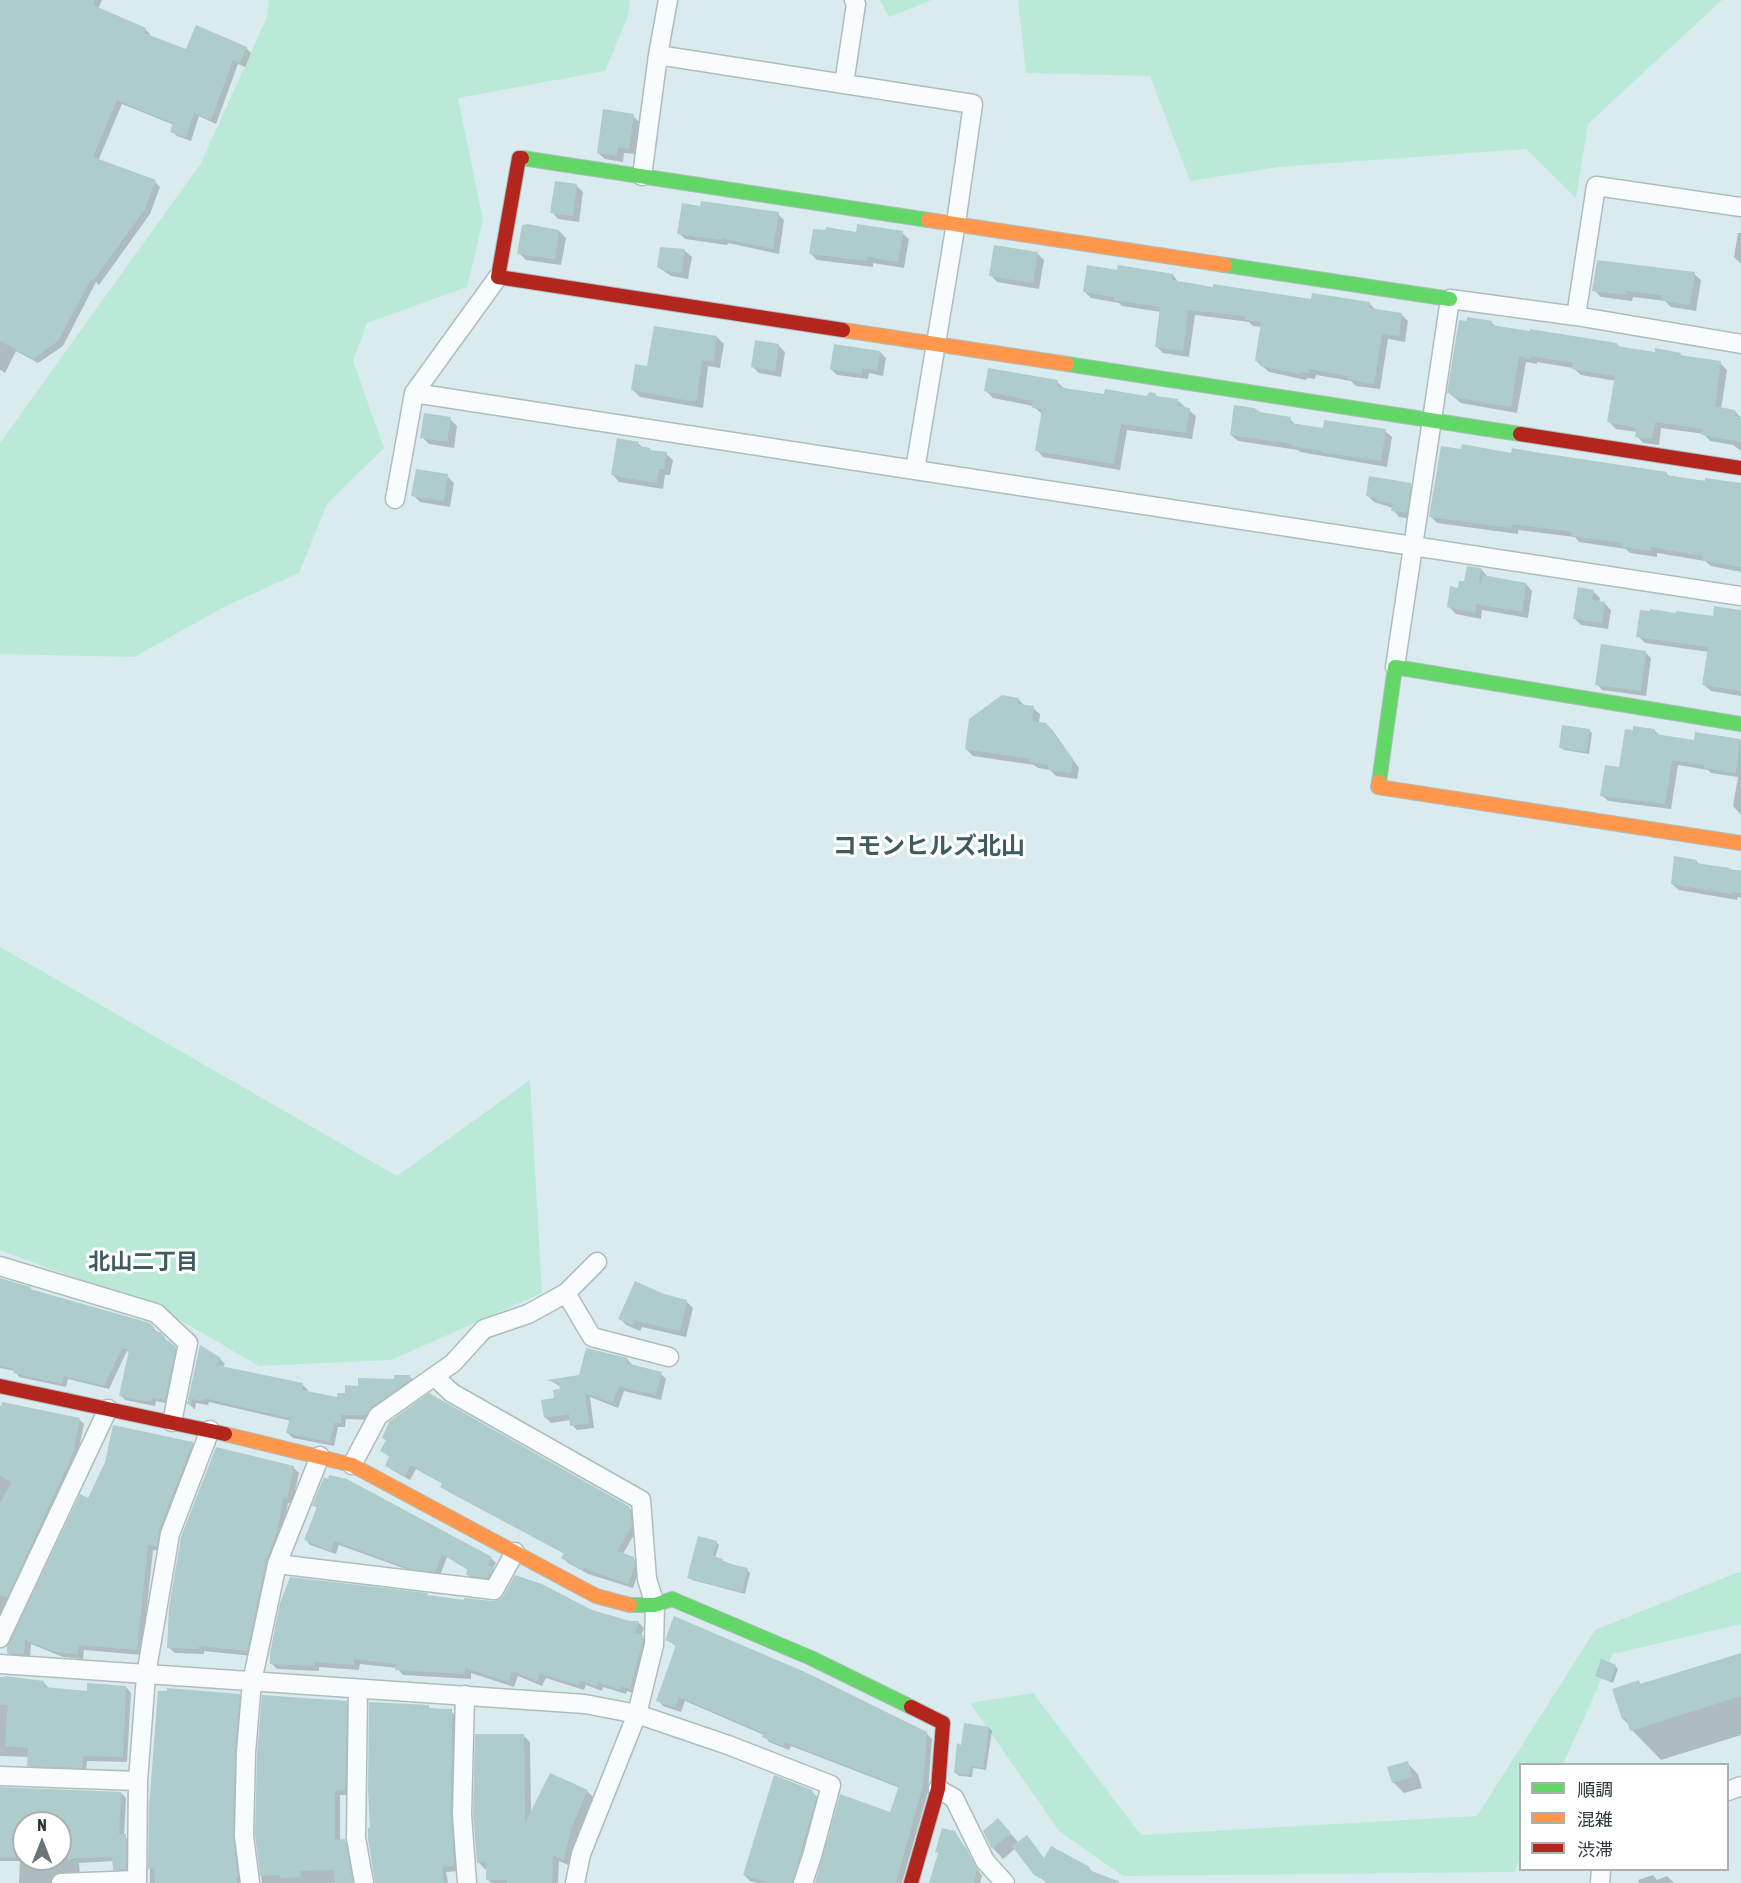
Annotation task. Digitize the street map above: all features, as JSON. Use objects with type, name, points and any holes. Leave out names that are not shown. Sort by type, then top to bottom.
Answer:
[{"type":"street","points":[[642,176],[658,55],[668,0]]},
{"type":"street","points":[[844,84],[856,3],[854,0]]},
{"type":"street","points":[[658,55],[973,104],[956,223],[915,470]]},
{"type":"street","points":[[395,499],[414,393],[498,277],[519,158],[1450,299],[1576,316],[1741,344]]},
{"type":"street","points":[[1576,316],[1596,186],[1741,207]]},
{"type":"street","points":[[498,277],[1741,468]]},
{"type":"street","points":[[1450,299],[1377,787],[1741,843]]},
{"type":"street","points":[[414,393],[1413,548],[1741,596]]},
{"type":"street","points":[[1395,667],[1741,724]]},
{"type":"street","points":[[352,1465],[378,1416],[453,1363],[484,1329],[528,1314],[566,1293],[597,1262]]},
{"type":"street","points":[[0,1266],[156,1313],[188,1343],[171,1422]]},
{"type":"street","points":[[566,1293],[592,1337],[669,1357]]},
{"type":"street","points":[[435,1377],[452,1393],[641,1500],[647,1579],[655,1605],[654,1645],[637,1713],[581,1854],[575,1883]]},
{"type":"street","points":[[0,1386],[210,1430],[352,1465],[596,1596],[634,1606],[655,1605],[672,1599],[811,1658],[943,1723],[938,1789],[911,1883]]},
{"type":"street","points":[[0,1638],[108,1409]]},
{"type":"street","points":[[61,1883],[137,1881],[138,1781],[146,1675],[170,1534],[210,1430]]},
{"type":"street","points":[[250,1883],[244,1836],[246,1752],[252,1682],[277,1564],[320,1456]]},
{"type":"street","points":[[277,1564],[494,1590],[515,1552]]},
{"type":"street","points":[[0,1664],[585,1704],[637,1713],[831,1785],[803,1883]]},
{"type":"street","points":[[358,1689],[356,1838],[364,1883]]},
{"type":"street","points":[[465,1695],[462,1815],[467,1883]]},
{"type":"street","points":[[0,1776],[138,1781]]},
{"type":"street","points":[[938,1789],[954,1798],[985,1861],[1005,1883]]},
{"type":"green space","points":[[269,0],[630,0],[628,16],[605,71],[458,98],[483,220],[467,287],[367,323],[353,361],[384,448],[327,504],[299,573],[226,606],[134,657],[0,654],[0,443],[201,163],[267,17]]},
{"type":"green space","points":[[880,0],[932,0],[889,17]]},
{"type":"green space","points":[[1018,0],[1722,0],[1588,124],[1576,198],[1526,149],[1278,167],[1190,181],[1150,76],[1026,73]]},
{"type":"green space","points":[[0,947],[397,1176],[530,1080],[542,1293],[391,1360],[259,1366],[166,1312],[0,1250]]},
{"type":"green space","points":[[1741,1571],[1741,1624],[1613,1654],[1563,1763],[1519,1763],[1519,1861],[1514,1872],[1123,1876],[1059,1831],[970,1703],[1033,1693],[1141,1835],[1477,1816],[1595,1630]]},
{"type":"building","points":[[0,0],[95,0],[93,5],[146,28],[144,33],[186,49],[196,25],[247,47],[240,63],[233,60],[211,120],[194,113],[186,137],[170,132],[173,123],[117,100],[93,157],[156,180],[145,209],[93,281],[91,279],[58,341],[33,359],[0,341]]},
{"type":"building","points":[[603,109],[634,114],[629,149],[618,147],[617,156],[597,153]]},
{"type":"building","points":[[555,181],[577,184],[573,216],[550,213]]},
{"type":"building","points":[[701,201],[779,212],[773,249],[722,238],[722,240],[677,234],[682,203],[700,206]]},
{"type":"building","points":[[857,224],[903,231],[898,262],[867,257],[867,261],[809,254],[813,229],[825,230],[826,227],[856,232]]},
{"type":"building","points":[[522,225],[559,230],[555,259],[517,254]]},
{"type":"building","points":[[994,245],[1038,252],[1033,283],[989,276]]},
{"type":"building","points":[[660,247],[685,249],[682,273],[657,267]]},
{"type":"building","points":[[1597,260],[1695,272],[1690,305],[1662,300],[1663,295],[1626,291],[1626,295],[1592,291]]},
{"type":"building","points":[[1087,265],[1117,270],[1118,265],[1173,274],[1172,280],[1213,287],[1213,284],[1311,299],[1312,293],[1370,302],[1369,308],[1402,313],[1399,336],[1382,333],[1374,384],[1347,379],[1348,376],[1309,369],[1309,373],[1300,372],[1300,374],[1260,366],[1261,362],[1255,361],[1261,322],[1245,320],[1245,316],[1188,310],[1183,351],[1155,347],[1160,307],[1114,300],[1114,297],[1083,292]]},
{"type":"building","points":[[1467,317],[1492,321],[1491,325],[1617,343],[1617,346],[1655,352],[1655,348],[1681,353],[1680,355],[1721,361],[1715,406],[1735,410],[1734,416],[1741,417],[1741,442],[1702,435],[1703,429],[1655,422],[1652,439],[1635,437],[1636,428],[1607,422],[1615,376],[1572,369],[1573,363],[1531,356],[1531,359],[1519,356],[1511,407],[1453,397],[1453,394],[1447,393],[1459,320],[1467,321]]},
{"type":"building","points":[[654,326],[717,336],[714,362],[702,360],[696,402],[631,390],[635,364],[647,366]]},
{"type":"building","points":[[755,340],[779,344],[775,371],[751,367]]},
{"type":"building","points":[[834,344],[880,351],[877,371],[863,368],[862,374],[830,369]]},
{"type":"building","points":[[988,368],[1058,380],[1057,387],[1104,394],[1105,389],[1146,396],[1150,392],[1157,396],[1178,399],[1177,406],[1190,408],[1186,433],[1121,424],[1114,464],[1035,451],[1042,409],[1032,408],[1033,401],[984,391]]},
{"type":"building","points":[[1234,405],[1291,417],[1290,423],[1323,428],[1324,420],[1386,429],[1381,461],[1230,435]]},
{"type":"building","points":[[424,413],[451,417],[447,442],[420,438]]},
{"type":"building","points":[[617,438],[639,442],[638,446],[650,448],[650,450],[667,452],[664,469],[659,469],[656,483],[611,475]]},
{"type":"building","points":[[1462,444],[1511,453],[1512,448],[1667,472],[1666,475],[1705,481],[1705,478],[1741,483],[1741,567],[1703,560],[1703,556],[1651,547],[1651,551],[1622,547],[1623,543],[1571,536],[1572,532],[1512,524],[1511,528],[1429,517],[1441,446],[1461,449]]},
{"type":"building","points":[[416,469],[448,474],[444,501],[411,496]]},
{"type":"building","points":[[1369,476],[1411,483],[1407,513],[1391,511],[1392,503],[1377,501],[1377,498],[1366,496]]},
{"type":"building","points":[[1467,566],[1481,568],[1479,583],[1481,584],[1483,575],[1526,583],[1522,612],[1476,604],[1475,613],[1447,607],[1450,586],[1458,588],[1459,581],[1464,581]]},
{"type":"building","points":[[1578,587],[1594,590],[1592,600],[1605,602],[1602,623],[1573,619]]},
{"type":"building","points":[[1714,606],[1741,610],[1741,691],[1702,685],[1708,647],[1636,637],[1640,610],[1650,611],[1650,609],[1676,613],[1676,611],[1713,616]]},
{"type":"building","points":[[1601,644],[1646,651],[1641,691],[1595,685]]},
{"type":"building","points":[[1002,695],[1019,698],[1018,704],[1034,706],[1032,721],[1046,723],[1073,759],[1071,773],[1048,770],[1048,765],[1029,762],[1030,759],[965,749],[969,719]]},
{"type":"building","points":[[1562,725],[1590,729],[1586,752],[1559,748]]},
{"type":"building","points":[[1633,726],[1655,729],[1655,734],[1694,740],[1695,732],[1740,739],[1736,773],[1672,760],[1665,804],[1600,796],[1605,765],[1619,767],[1625,729],[1633,730]]},
{"type":"building","points":[[1674,856],[1741,872],[1741,893],[1732,892],[1731,894],[1671,884]]},
{"type":"building","points":[[0,1278],[31,1287],[30,1289],[150,1323],[154,1327],[153,1330],[160,1332],[165,1337],[164,1340],[176,1347],[165,1400],[152,1397],[151,1402],[119,1396],[129,1350],[122,1348],[104,1386],[64,1376],[62,1384],[13,1373],[14,1369],[0,1365]]},
{"type":"building","points":[[635,1281],[664,1294],[687,1300],[680,1331],[635,1321],[633,1325],[618,1319]]},
{"type":"building","points":[[200,1345],[221,1358],[216,1365],[303,1383],[302,1390],[337,1397],[337,1393],[345,1393],[345,1385],[358,1386],[358,1378],[394,1379],[394,1375],[410,1375],[410,1380],[372,1407],[366,1415],[341,1415],[341,1423],[334,1423],[330,1442],[286,1433],[290,1418],[204,1398],[203,1401],[192,1399],[191,1405],[187,1404]]},
{"type":"building","points":[[586,1348],[628,1358],[626,1363],[662,1372],[656,1395],[619,1386],[612,1403],[585,1393],[589,1423],[570,1426],[569,1414],[544,1418],[541,1400],[554,1398],[553,1390],[560,1389],[559,1384],[547,1380],[579,1375]]},
{"type":"building","points":[[429,1393],[630,1507],[632,1526],[617,1551],[634,1557],[635,1565],[628,1584],[583,1568],[582,1570],[561,1558],[564,1553],[440,1487],[442,1483],[411,1465],[405,1476],[385,1466],[389,1456],[380,1451],[386,1440],[382,1438],[389,1422]]},
{"type":"building","points":[[2,1402],[80,1418],[75,1449],[7,1598],[0,1595],[0,1503],[12,1482],[0,1476]]},
{"type":"building","points":[[113,1425],[193,1442],[159,1530],[157,1546],[148,1545],[137,1650],[79,1645],[78,1654],[56,1652],[25,1640],[24,1654],[7,1653],[7,1646],[80,1494],[88,1498],[105,1462]]},
{"type":"building","points":[[216,1447],[294,1466],[287,1499],[283,1498],[277,1532],[266,1561],[247,1651],[199,1646],[199,1649],[167,1648],[169,1607],[181,1537]]},
{"type":"building","points":[[329,1475],[347,1479],[492,1557],[487,1565],[494,1567],[488,1578],[466,1575],[467,1569],[442,1554],[435,1572],[411,1569],[334,1541],[331,1551],[304,1540],[317,1507],[312,1506],[324,1477],[328,1479]]},
{"type":"building","points":[[698,1536],[717,1541],[713,1556],[723,1559],[722,1562],[748,1568],[742,1592],[687,1578]]},
{"type":"building","points":[[515,1575],[542,1584],[592,1610],[630,1621],[639,1621],[635,1633],[643,1635],[643,1640],[630,1689],[621,1686],[620,1690],[598,1682],[597,1686],[580,1681],[579,1685],[540,1674],[537,1681],[512,1671],[509,1682],[465,1668],[465,1674],[395,1670],[396,1664],[354,1659],[354,1665],[314,1662],[314,1666],[270,1664],[280,1603],[290,1577],[428,1593],[427,1595],[464,1600],[464,1598],[493,1601],[503,1596]]},
{"type":"building","points":[[674,1616],[805,1672],[927,1732],[923,1785],[896,1883],[815,1883],[840,1794],[890,1812],[899,1786],[785,1742],[783,1746],[762,1737],[764,1733],[679,1697],[675,1708],[656,1701],[676,1645],[665,1640]]},
{"type":"building","points":[[1741,1653],[1741,1696],[1630,1731],[1626,1718],[1622,1719],[1612,1689],[1639,1680],[1640,1684]]},
{"type":"building","points":[[1601,1659],[1616,1665],[1610,1681],[1595,1676]]},
{"type":"building","points":[[0,1677],[44,1681],[44,1687],[87,1691],[87,1683],[126,1686],[123,1757],[83,1756],[82,1768],[27,1766],[28,1748],[5,1746],[8,1705],[0,1704]]},
{"type":"building","points":[[167,1688],[240,1694],[235,1752],[233,1836],[237,1883],[155,1883],[154,1868],[148,1869],[149,1807],[158,1691],[167,1691]]},
{"type":"building","points":[[262,1695],[347,1701],[345,1790],[335,1791],[335,1840],[345,1839],[353,1883],[335,1883],[334,1870],[300,1871],[301,1877],[260,1876],[255,1835],[257,1753]]},
{"type":"building","points":[[369,1702],[429,1705],[429,1708],[452,1709],[451,1815],[454,1866],[442,1867],[444,1883],[375,1883],[368,1839],[368,1828],[370,1828]]},
{"type":"building","points":[[964,1723],[989,1727],[983,1768],[971,1766],[969,1775],[954,1773],[957,1743],[961,1745]]},
{"type":"building","points":[[475,1734],[524,1734],[525,1823],[550,1773],[588,1790],[571,1828],[564,1860],[553,1855],[552,1883],[507,1883],[507,1880],[486,1880],[486,1862],[477,1863],[473,1815]]},
{"type":"building","points":[[1408,1761],[1412,1777],[1392,1783],[1387,1767]]},
{"type":"building","points":[[774,1775],[812,1790],[816,1799],[792,1883],[768,1883],[743,1875]]},
{"type":"building","points":[[0,1787],[121,1792],[119,1834],[126,1834],[126,1869],[113,1870],[112,1857],[72,1859],[72,1811],[12,1811],[12,1856],[0,1857]]},
{"type":"building","points":[[998,1818],[1011,1833],[992,1849],[983,1831]]},
{"type":"building","points":[[942,1828],[955,1831],[965,1846],[977,1869],[974,1883],[929,1883],[938,1853],[935,1852]]},
{"type":"building","points":[[1027,1835],[1044,1858],[1051,1846],[1090,1867],[1089,1870],[1118,1881],[1118,1883],[1049,1883],[1034,1875],[1012,1846]]},
{"type":"traffic: fast","points":[[522,158],[928,220]]},
{"type":"traffic: fast","points":[[1225,265],[1450,299]]},
{"type":"traffic: fast","points":[[1067,364],[1520,434]]},
{"type":"traffic: fast","points":[[1379,782],[1395,667],[1741,724]]},
{"type":"traffic: fast","points":[[630,1605],[655,1605],[672,1599],[811,1658],[911,1707]]},
{"type":"traffic: slow","points":[[928,220],[1225,265]]},
{"type":"traffic: slow","points":[[843,330],[1067,364]]},
{"type":"traffic: slow","points":[[1379,782],[1378,787],[1741,843]]},
{"type":"traffic: slow","points":[[225,1434],[352,1465],[596,1596],[630,1605]]},
{"type":"traffic: jam","points":[[522,158],[519,158],[498,277],[843,330]]},
{"type":"traffic: jam","points":[[1520,434],[1741,468]]},
{"type":"traffic: jam","points":[[0,1386],[225,1434]]},
{"type":"traffic: jam","points":[[911,1707],[943,1723],[938,1789],[911,1883]]},
{"type":"district","name":"コモンヒルズ北山","points":[[929,846]]},
{"type":"district","name":"北山二丁目","points":[[143,1262]]}]
